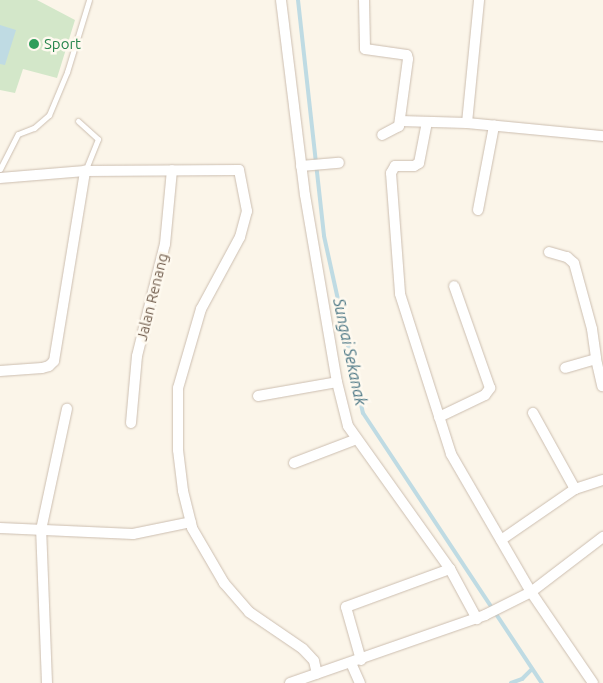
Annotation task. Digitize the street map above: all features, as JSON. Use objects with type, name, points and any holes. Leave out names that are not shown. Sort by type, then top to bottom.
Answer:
[{"type":"street","points":[[281,0],[302,166],[336,382],[348,426],[450,569],[479,619]]},
{"type":"street","points":[[364,0],[364,49],[408,57],[400,121],[396,129],[382,135]]},
{"type":"street","points":[[467,123],[479,0]]},
{"type":"street","points":[[400,121],[467,123],[603,136]]},
{"type":"street","points":[[427,122],[419,163],[414,166],[395,166],[391,187],[400,294],[451,454],[531,592],[593,683]]},
{"type":"street","points":[[478,210],[494,126]]},
{"type":"street","points":[[302,166],[334,164]]},
{"type":"street","name":"Jalan Renang","points":[[131,423],[137,356],[165,244],[172,170]]},
{"type":"street","points":[[0,178],[85,172],[239,170],[247,211],[240,237],[201,309],[178,388],[178,450],[191,522],[224,583],[248,612],[303,649],[314,661],[317,674]]},
{"type":"street","points":[[0,371],[50,366],[54,361],[85,172]]},
{"type":"street","points":[[549,252],[567,257],[574,263],[598,330],[596,360],[602,386]]},
{"type":"street","points":[[439,417],[485,395],[490,388],[454,286]]},
{"type":"street","points":[[565,368],[596,360]]},
{"type":"street","points":[[258,396],[336,382]]},
{"type":"street","points":[[47,683],[41,530],[67,410]]},
{"type":"street","points":[[533,413],[575,490]]},
{"type":"street","points":[[294,463],[357,439]]},
{"type":"street","points":[[501,540],[575,490],[603,480]]},
{"type":"street","points":[[0,528],[133,534],[191,522]]},
{"type":"street","points":[[290,683],[479,619],[531,592],[603,537]]},
{"type":"street","points":[[360,683],[346,607],[450,569]]},
{"type":"lane","points":[[0,168],[18,134],[34,128],[49,115],[89,0]]},
{"type":"lane","points":[[78,121],[98,139],[85,172]]},
{"type":"green space","name":"Sport","points":[[0,0],[37,0],[75,20],[57,78],[23,69],[15,93],[0,90]]},
{"type":"water","points":[[0,25],[16,30],[5,65],[0,64]]},
{"type":"waterway","name":"Sungai Sekanak","points":[[298,0],[324,236],[363,413],[542,683]]},
{"type":"waterway","points":[[511,683],[522,679],[532,669]]},
{"type":"place","name":"Sport","points":[[34,44]]}]
